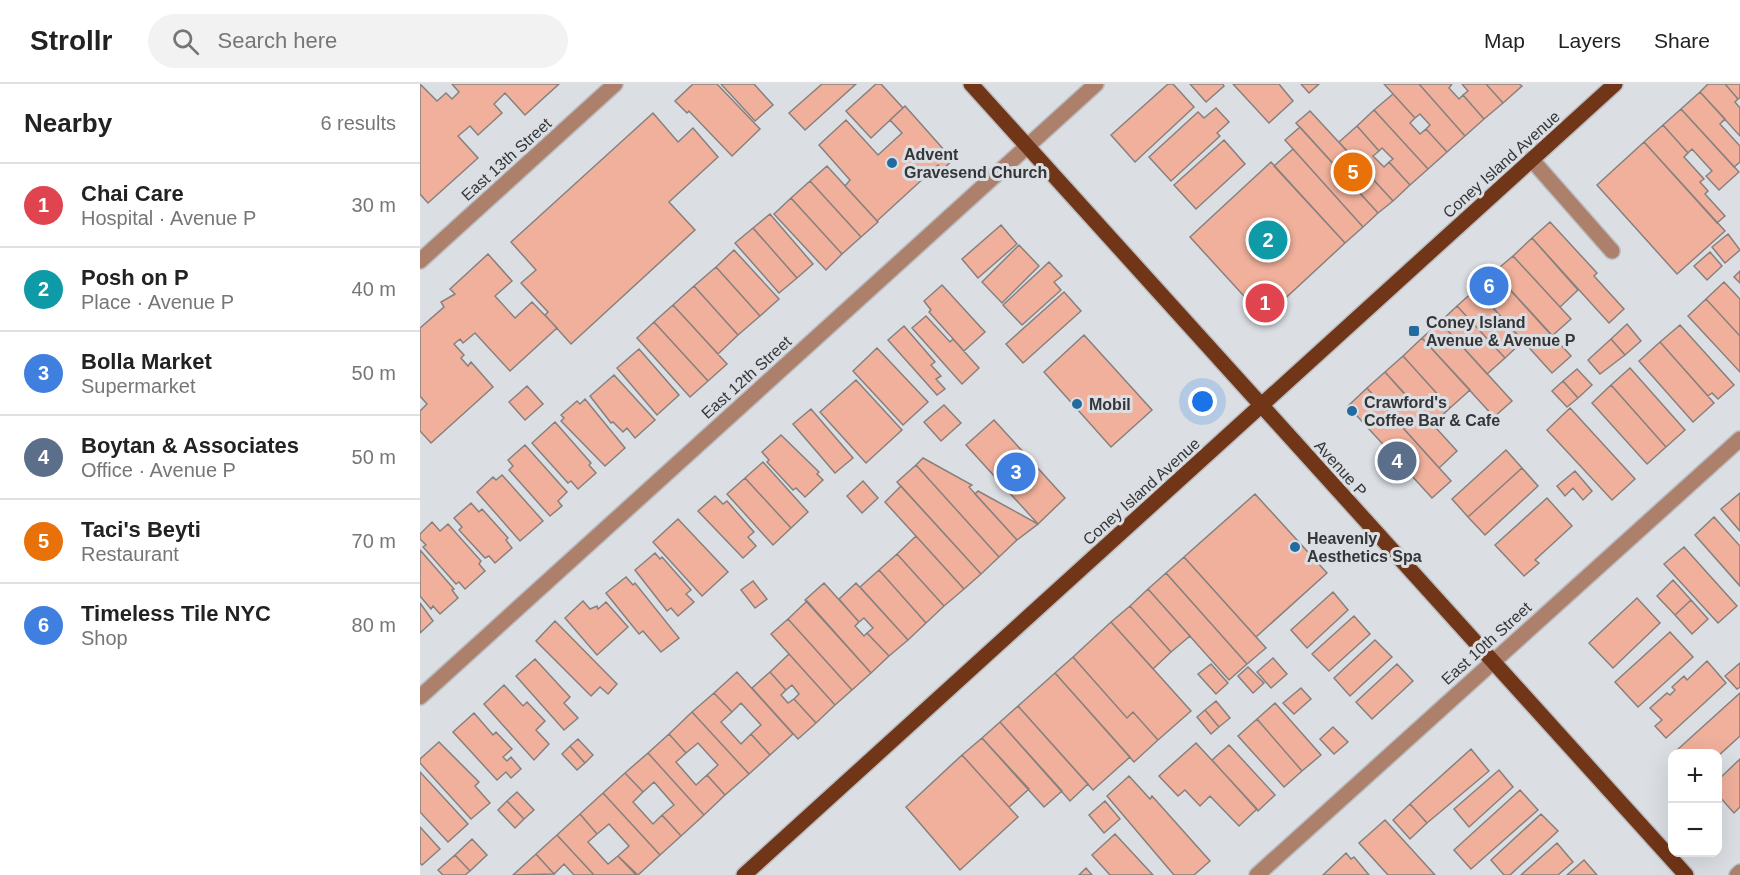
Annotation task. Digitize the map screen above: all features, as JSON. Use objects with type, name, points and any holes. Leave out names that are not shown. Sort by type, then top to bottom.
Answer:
[{"type":"main road","name":"Avenue P","points":[[971,84],[1686,875]]},
{"type":"main road","name":"Coney Island Avenue","points":[[744,875],[1616,84]]},
{"type":"street","name":"East 13th Street","points":[[420,261],[615,84]]},
{"type":"street","name":"East 12th Street","points":[[420,697],[1096,84]]},
{"type":"street","points":[[1532,160],[1612,251]]},
{"type":"street","name":"East 10th Street","points":[[1257,875],[1740,439]]},
{"type":"building","points":[[420,84],[437,101],[446,93],[452,99],[459,92],[452,84],[559,84],[525,115],[505,93],[494,104],[502,113],[478,135],[470,126],[458,136],[478,158],[428,203],[420,194]]},
{"type":"building","points":[[693,84],[717,84],[760,129],[732,156],[689,111],[687,113],[675,101]]},
{"type":"building","points":[[721,84],[754,84],[773,105],[755,121]]},
{"type":"building","points":[[822,84],[856,84],[805,130],[789,113]]},
{"type":"building","points":[[876,84],[881,84],[903,108],[871,138],[846,111]]},
{"type":"building","points":[[1168,84],[1173,84],[1194,107],[1135,162],[1111,135]]},
{"type":"building","points":[[1190,84],[1223,84],[1224,86],[1206,102]]},
{"type":"building","points":[[1233,84],[1279,84],[1293,101],[1269,123]]},
{"type":"building","points":[[1301,84],[1319,84],[1309,93]]},
{"type":"building","points":[[1384,84],[1419,84],[1465,136],[1447,152],[1426,129],[1430,125],[1420,114],[1415,118]]},
{"type":"building","points":[[1419,84],[1452,84],[1449,88],[1459,99],[1463,95],[1484,119],[1465,136]]},
{"type":"building","points":[[1462,84],[1486,84],[1503,103],[1484,119],[1463,95],[1468,91]]},
{"type":"building","points":[[1486,84],[1519,84],[1522,86],[1503,103]]},
{"type":"building","points":[[1708,84],[1725,84],[1738,99],[1735,102],[1740,108],[1740,136],[1700,92]]},
{"type":"building","points":[[1725,84],[1740,84],[1740,98],[1738,99]]},
{"type":"building","points":[[1700,92],[1725,119],[1720,124],[1740,146],[1740,162],[1734,167],[1681,109]]},
{"type":"building","points":[[1393,94],[1415,118],[1410,123],[1420,134],[1426,129],[1447,152],[1428,169],[1374,110]]},
{"type":"building","name":"Advent Gravesend Church","points":[[905,106],[953,160],[942,170],[938,165],[877,221],[845,186],[850,180],[819,145],[846,120],[878,155],[902,133],[890,120]]},
{"type":"building","points":[[1216,108],[1229,122],[1217,133],[1220,136],[1171,181],[1149,157],[1198,112],[1204,118]]},
{"type":"building","points":[[1681,109],[1739,172],[1719,190],[1706,176],[1712,171],[1692,149],[1688,153],[1663,125]]},
{"type":"building","points":[[1374,110],[1428,169],[1410,185],[1389,162],[1393,159],[1382,148],[1379,151],[1357,126]]},
{"type":"building","points":[[1310,111],[1393,201],[1378,213],[1296,123]]},
{"type":"building","points":[[653,113],[678,142],[693,128],[718,157],[669,202],[695,230],[571,344],[545,315],[548,312],[521,283],[536,270],[511,242]]},
{"type":"building","points":[[1663,125],[1688,153],[1684,157],[1704,179],[1700,182],[1708,191],[1705,194],[1725,216],[1717,223],[1644,142]]},
{"type":"building","points":[[1357,126],[1379,151],[1373,156],[1384,167],[1389,162],[1410,185],[1393,201],[1339,142]]},
{"type":"building","points":[[1300,127],[1378,213],[1363,227],[1285,140]]},
{"type":"building","points":[[1224,140],[1245,164],[1196,209],[1174,185]]},
{"type":"building","points":[[1644,142],[1725,231],[1677,274],[1597,185]]},
{"type":"building","points":[[1293,149],[1363,227],[1345,243],[1274,166]]},
{"type":"building","points":[[1271,162],[1345,243],[1264,318],[1190,237]]},
{"type":"building","points":[[827,166],[878,222],[861,237],[810,181]]},
{"type":"building","points":[[810,181],[861,237],[842,254],[791,198]]},
{"type":"building","points":[[791,198],[842,254],[826,270],[774,214]]},
{"type":"building","points":[[770,214],[813,264],[797,278],[753,228]]},
{"type":"building","points":[[1550,222],[1597,273],[1594,276],[1624,309],[1609,323],[1532,238]]},
{"type":"building","points":[[1001,225],[1017,244],[978,278],[962,259]]},
{"type":"building","points":[[753,228],[797,278],[779,293],[735,243]]},
{"type":"building","points":[[1728,234],[1740,250],[1725,263],[1712,247]]},
{"type":"building","points":[[1532,238],[1578,290],[1560,307],[1513,256]]},
{"type":"building","points":[[1019,245],[1039,266],[1002,303],[982,282]]},
{"type":"building","points":[[734,250],[779,299],[760,316],[716,267]]},
{"type":"building","points":[[1710,252],[1722,266],[1707,280],[1694,266]]},
{"type":"building","points":[[488,254],[512,281],[495,296],[515,318],[532,302],[557,328],[510,371],[475,333],[463,343],[460,339],[454,344],[464,355],[461,358],[468,366],[471,362],[493,387],[431,443],[420,431],[420,411],[427,404],[420,396],[420,328],[444,307],[441,302],[455,294],[450,289]]},
{"type":"building","points":[[1513,256],[1571,319],[1552,336],[1494,272]]},
{"type":"building","points":[[1049,262],[1062,276],[1054,282],[1061,290],[1022,325],[1003,305]]},
{"type":"building","points":[[716,267],[760,316],[738,335],[694,286]]},
{"type":"building","points":[[1740,271],[1740,283],[1734,277]]},
{"type":"building","points":[[1494,272],[1571,356],[1552,373],[1476,289]]},
{"type":"building","points":[[1724,282],[1740,299],[1740,336],[1706,299]]},
{"type":"building","points":[[942,285],[985,332],[964,351],[929,312],[931,310],[924,301]]},
{"type":"building","points":[[694,286],[738,335],[718,354],[673,305]]},
{"type":"building","points":[[1476,289],[1523,341],[1505,358],[1457,306]]},
{"type":"building","points":[[1064,292],[1081,311],[1023,363],[1006,344]]},
{"type":"building","points":[[1706,299],[1740,336],[1740,372],[1688,316]]},
{"type":"building","points":[[673,305],[727,364],[708,381],[654,322]]},
{"type":"building","points":[[1457,306],[1505,358],[1487,374],[1440,322]]},
{"type":"building","points":[[926,316],[950,342],[953,339],[979,368],[962,384],[912,328]]},
{"type":"building","points":[[654,322],[708,381],[690,397],[637,338]]},
{"type":"building","points":[[1440,322],[1512,401],[1494,417],[1422,338]]},
{"type":"building","points":[[1627,324],[1641,341],[1625,355],[1611,339]]},
{"type":"building","points":[[1680,325],[1734,385],[1718,399],[1712,393],[1708,396],[1660,342]]},
{"type":"building","points":[[904,326],[935,362],[931,365],[941,376],[936,379],[945,389],[937,395],[888,340]]},
{"type":"building","points":[[1084,335],[1152,410],[1111,447],[1044,372]]},
{"type":"building","points":[[1422,338],[1470,390],[1450,408],[1403,356]]},
{"type":"building","points":[[1611,339],[1625,355],[1600,374],[1588,360]]},
{"type":"building","points":[[1660,342],[1714,403],[1693,422],[1639,361]]},
{"type":"building","points":[[877,348],[928,402],[903,425],[853,371]]},
{"type":"building","points":[[639,349],[679,395],[657,415],[617,368]]},
{"type":"building","points":[[1403,356],[1450,408],[1432,425],[1385,372]]},
{"type":"building","points":[[1630,368],[1685,430],[1666,447],[1611,385]]},
{"type":"building","points":[[1577,369],[1592,385],[1578,398],[1563,381]]},
{"type":"building","points":[[1385,372],[1457,451],[1439,468],[1367,388]]},
{"type":"building","points":[[614,375],[655,420],[635,438],[627,428],[623,432],[613,422],[611,423],[590,396]]},
{"type":"building","points":[[856,380],[902,430],[866,463],[820,412]]},
{"type":"building","points":[[1563,381],[1578,398],[1567,407],[1552,391]]},
{"type":"building","points":[[1611,385],[1666,447],[1647,464],[1592,403]]},
{"type":"building","points":[[527,386],[543,404],[525,420],[509,402]]},
{"type":"building","points":[[1367,388],[1451,481],[1432,498],[1348,406]]},
{"type":"building","points":[[585,399],[625,448],[605,466],[561,421],[564,418],[561,415],[577,401],[580,404]]},
{"type":"building","points":[[944,405],[961,423],[941,441],[924,422]]},
{"type":"building","points":[[1570,408],[1635,479],[1612,500],[1547,430]]},
{"type":"building","points":[[811,409],[853,458],[835,473],[793,424]]},
{"type":"building","points":[[994,420],[1065,498],[1038,524],[966,445]]},
{"type":"building","points":[[555,422],[591,463],[589,465],[596,473],[578,489],[571,481],[568,483],[532,443]]},
{"type":"building","points":[[781,435],[819,472],[817,474],[823,480],[805,497],[796,488],[793,490],[767,462],[769,460],[762,452]]},
{"type":"building","points":[[525,445],[567,492],[558,501],[562,506],[550,516],[509,470],[513,466],[508,460]]},
{"type":"building","points":[[1506,450],[1522,468],[1468,517],[1452,499]]},
{"type":"building","points":[[923,458],[972,485],[969,487],[1017,540],[999,557],[916,465]]},
{"type":"building","points":[[763,462],[808,512],[791,528],[745,478]]},
{"type":"building","points":[[916,465],[999,557],[981,574],[897,482]]},
{"type":"building","points":[[1522,468],[1538,486],[1485,535],[1468,517]]},
{"type":"building","points":[[1575,471],[1592,491],[1583,500],[1573,488],[1565,496],[1557,486]]},
{"type":"building","points":[[502,475],[543,521],[520,541],[477,492],[493,477],[496,480]]},
{"type":"building","points":[[745,478],[791,528],[773,545],[727,494]]},
{"type":"building","points":[[863,481],[878,498],[862,513],[847,496]]},
{"type":"building","points":[[901,486],[981,574],[964,589],[885,502]]},
{"type":"building","points":[[978,491],[1038,524],[1017,540],[975,494]]},
{"type":"building","points":[[1740,493],[1740,531],[1721,509]]},
{"type":"building","points":[[1255,494],[1327,573],[1256,637],[1184,557]]},
{"type":"building","points":[[715,496],[723,504],[727,501],[754,532],[748,537],[756,546],[743,558],[698,511]]},
{"type":"building","points":[[1547,498],[1572,526],[1535,560],[1539,563],[1524,576],[1495,545]]},
{"type":"building","points":[[471,503],[479,512],[482,509],[508,538],[506,540],[512,548],[495,563],[489,556],[485,558],[459,530],[462,527],[454,518]]},
{"type":"building","points":[[1714,517],[1740,546],[1740,586],[1695,535]]},
{"type":"building","points":[[678,519],[728,572],[702,596],[653,542]]},
{"type":"building","points":[[432,522],[440,531],[448,524],[481,561],[479,564],[485,571],[465,589],[459,582],[456,584],[423,547],[426,545],[420,539],[420,534]]},
{"type":"building","points":[[916,536],[964,589],[944,606],[897,554]]},
{"type":"building","points":[[1684,547],[1737,606],[1718,623],[1664,564]]},
{"type":"building","points":[[420,550],[454,589],[452,590],[458,598],[440,614],[433,606],[431,609],[420,596]]},
{"type":"building","points":[[655,553],[660,559],[662,557],[691,590],[686,594],[694,602],[678,616],[671,608],[667,611],[635,570]]},
{"type":"building","points":[[897,554],[944,606],[926,623],[879,570]]},
{"type":"building","points":[[1184,557],[1266,648],[1247,664],[1166,573]]},
{"type":"building","points":[[879,570],[926,623],[908,640],[860,587]]},
{"type":"building","points":[[1166,573],[1247,664],[1229,680],[1148,589]]},
{"type":"building","points":[[626,577],[633,585],[635,583],[679,638],[661,652],[643,631],[639,634],[606,593]]},
{"type":"building","points":[[1673,580],[1691,600],[1675,615],[1657,596]]},
{"type":"building","points":[[753,581],[767,599],[755,608],[741,590]]},
{"type":"building","points":[[824,583],[859,622],[855,626],[864,636],[867,633],[889,656],[871,673],[805,600]]},
{"type":"building","points":[[856,583],[908,640],[889,656],[867,633],[873,628],[864,618],[859,622],[839,599]]},
{"type":"building","points":[[1148,589],[1190,636],[1171,652],[1130,606]]},
{"type":"building","points":[[1333,592],[1348,610],[1307,648],[1291,630]]},
{"type":"building","points":[[1637,598],[1660,623],[1613,668],[1589,643]]},
{"type":"building","points":[[1691,600],[1708,619],[1692,634],[1675,615]]},
{"type":"building","points":[[583,601],[590,609],[597,606],[598,609],[606,602],[628,627],[597,655],[565,618]]},
{"type":"building","points":[[807,601],[871,673],[852,690],[788,619]]},
{"type":"building","points":[[420,603],[433,621],[420,633]]},
{"type":"building","points":[[1130,606],[1171,652],[1153,669],[1111,622]]},
{"type":"building","points":[[1354,616],[1370,634],[1329,671],[1312,654]]},
{"type":"building","points":[[788,619],[852,690],[835,705],[771,634]]},
{"type":"building","points":[[555,621],[617,684],[608,694],[600,687],[591,696],[536,641]]},
{"type":"building","points":[[1111,622],[1191,711],[1158,740],[1133,712],[1127,718],[1073,657]]},
{"type":"building","points":[[1670,632],[1693,657],[1638,707],[1615,682]]},
{"type":"building","points":[[1375,640],[1392,657],[1350,696],[1334,678]]},
{"type":"building","points":[[789,654],[835,705],[816,723],[794,699],[799,694],[792,685],[786,690],[770,672]]},
{"type":"building","points":[[1073,657],[1127,718],[1133,712],[1158,740],[1134,762],[1055,673]]},
{"type":"building","points":[[1273,658],[1287,674],[1271,688],[1257,672]]},
{"type":"building","points":[[535,659],[570,697],[564,703],[578,718],[564,730],[516,676]]},
{"type":"building","points":[[1707,661],[1726,683],[1666,738],[1655,726],[1662,720],[1650,708],[1667,693],[1670,695],[1675,690],[1672,687],[1684,676],[1687,680]]},
{"type":"building","points":[[1740,663],[1740,687],[1737,689],[1725,676]]},
{"type":"building","points":[[1211,664],[1228,683],[1216,694],[1198,674]]},
{"type":"building","points":[[1397,664],[1413,681],[1372,719],[1356,702]]},
{"type":"building","points":[[1248,667],[1264,683],[1253,693],[1238,676]]},
{"type":"building","points":[[737,672],[793,734],[770,755],[751,734],[761,725],[741,703],[732,712],[714,693]]},
{"type":"building","points":[[770,672],[786,690],[781,695],[788,703],[794,699],[816,723],[798,739],[752,688]]},
{"type":"building","points":[[1055,673],[1130,757],[1093,790],[1018,706]]},
{"type":"building","points":[[504,685],[523,706],[527,702],[545,721],[536,730],[549,744],[534,760],[484,704]]},
{"type":"building","points":[[1301,688],[1311,699],[1294,714],[1283,703]]},
{"type":"building","points":[[714,693],[732,712],[721,722],[741,744],[751,734],[770,755],[749,774],[692,712]]},
{"type":"building","points":[[1740,693],[1740,736],[1722,752],[1722,749],[1678,749]]},
{"type":"building","points":[[1216,701],[1230,718],[1219,727],[1205,710]]},
{"type":"building","points":[[1275,703],[1321,755],[1302,771],[1257,719]]},
{"type":"building","points":[[1018,706],[1088,784],[1070,801],[1000,722]]},
{"type":"building","points":[[1205,710],[1219,727],[1211,734],[1197,717]]},
{"type":"building","points":[[692,712],[749,774],[725,795],[707,775],[718,765],[698,743],[686,753],[669,734]]},
{"type":"building","points":[[474,713],[493,735],[496,732],[512,749],[503,757],[507,761],[511,757],[521,769],[511,778],[506,772],[497,780],[453,732]]},
{"type":"building","points":[[1257,719],[1302,771],[1284,787],[1238,736]]},
{"type":"building","points":[[1000,722],[1062,791],[1044,807],[982,738]]},
{"type":"building","points":[[1333,727],[1348,742],[1334,754],[1320,739]]},
{"type":"building","points":[[669,734],[686,753],[676,762],[696,785],[707,775],[725,795],[704,815],[648,753]]},
{"type":"building","points":[[982,738],[1029,789],[1009,807],[962,755]]},
{"type":"building","points":[[578,739],[593,755],[585,763],[570,746]]},
{"type":"building","points":[[439,742],[479,782],[475,786],[490,803],[471,819],[420,763],[420,759]]},
{"type":"building","points":[[1196,743],[1257,809],[1239,826],[1210,796],[1200,806],[1185,790],[1178,796],[1159,776]]},
{"type":"building","points":[[1229,745],[1275,795],[1258,811],[1212,760]]},
{"type":"building","points":[[570,746],[585,763],[577,770],[562,754]]},
{"type":"building","points":[[1471,749],[1489,771],[1427,823],[1410,804]]},
{"type":"building","points":[[648,753],[704,815],[681,836],[662,815],[674,805],[654,782],[643,792],[625,773]]},
{"type":"building","points":[[962,755],[1018,817],[960,870],[906,807]]},
{"type":"building","points":[[1740,759],[1740,807],[1734,813],[1722,800],[1722,776]]},
{"type":"building","points":[[1499,770],[1513,787],[1469,827],[1454,809]]},
{"type":"building","points":[[420,772],[468,824],[448,842],[420,812]]},
{"type":"building","points":[[625,773],[643,792],[633,802],[653,824],[662,815],[681,836],[660,855],[603,793]]},
{"type":"building","points":[[1129,776],[1150,799],[1152,796],[1210,861],[1194,875],[1174,875],[1107,796]]},
{"type":"building","points":[[1520,790],[1538,810],[1471,869],[1454,850]]},
{"type":"building","points":[[517,792],[534,810],[524,819],[507,801]]},
{"type":"building","points":[[603,793],[660,855],[638,875],[618,856],[629,846],[609,824],[597,834],[580,814]]},
{"type":"building","points":[[507,801],[524,819],[515,828],[498,810]]},
{"type":"building","points":[[1105,801],[1120,819],[1104,833],[1089,815]]},
{"type":"building","points":[[1410,804],[1427,823],[1410,839],[1393,820]]},
{"type":"building","points":[[580,814],[597,834],[588,842],[608,864],[618,856],[636,875],[594,875],[557,835]]},
{"type":"building","points":[[1541,814],[1558,831],[1510,875],[1504,875],[1491,860]]},
{"type":"building","points":[[1385,820],[1435,875],[1388,875],[1359,843]]},
{"type":"building","points":[[420,827],[440,849],[422,865],[420,863]]},
{"type":"building","points":[[1115,834],[1153,875],[1110,875],[1092,855]]},
{"type":"building","points":[[557,835],[594,875],[574,875],[564,864],[554,874],[536,854]]},
{"type":"building","points":[[472,839],[487,855],[470,871],[455,855]]},
{"type":"building","points":[[1557,843],[1573,862],[1558,875],[1521,875]]},
{"type":"building","points":[[1346,853],[1351,859],[1354,857],[1369,875],[1323,875]]},
{"type":"building","points":[[536,854],[554,874],[513,875]]},
{"type":"building","points":[[455,855],[470,871],[465,875],[443,875],[438,870]]},
{"type":"building","points":[[1584,860],[1597,875],[1567,875]]},
{"type":"building","points":[[1086,868],[1092,875],[1079,875]]},
{"type":"place","name":"Advent Gravesend Church","points":[[892,163]]},
{"type":"place","name":"Taci's Beyti","points":[[1353,172]]},
{"type":"place","name":"Posh on P","points":[[1268,240]]},
{"type":"place","name":"Timeless Tile NYC","points":[[1489,286]]},
{"type":"place","name":"Chai Care","points":[[1265,303]]},
{"type":"place","name":"Coney Island Avenue & Avenue P","points":[[1414,331]]},
{"type":"place","name":"Mobil","points":[[1077,404]]},
{"type":"place","name":"Crawford's Coffee Bar & Cafe","points":[[1352,411]]},
{"type":"place","name":"Boytan & Associates","points":[[1397,461]]},
{"type":"place","name":"Bolla Market","points":[[1016,472]]},
{"type":"place","name":"Heavenly Aesthetics Spa","points":[[1295,547]]}]
